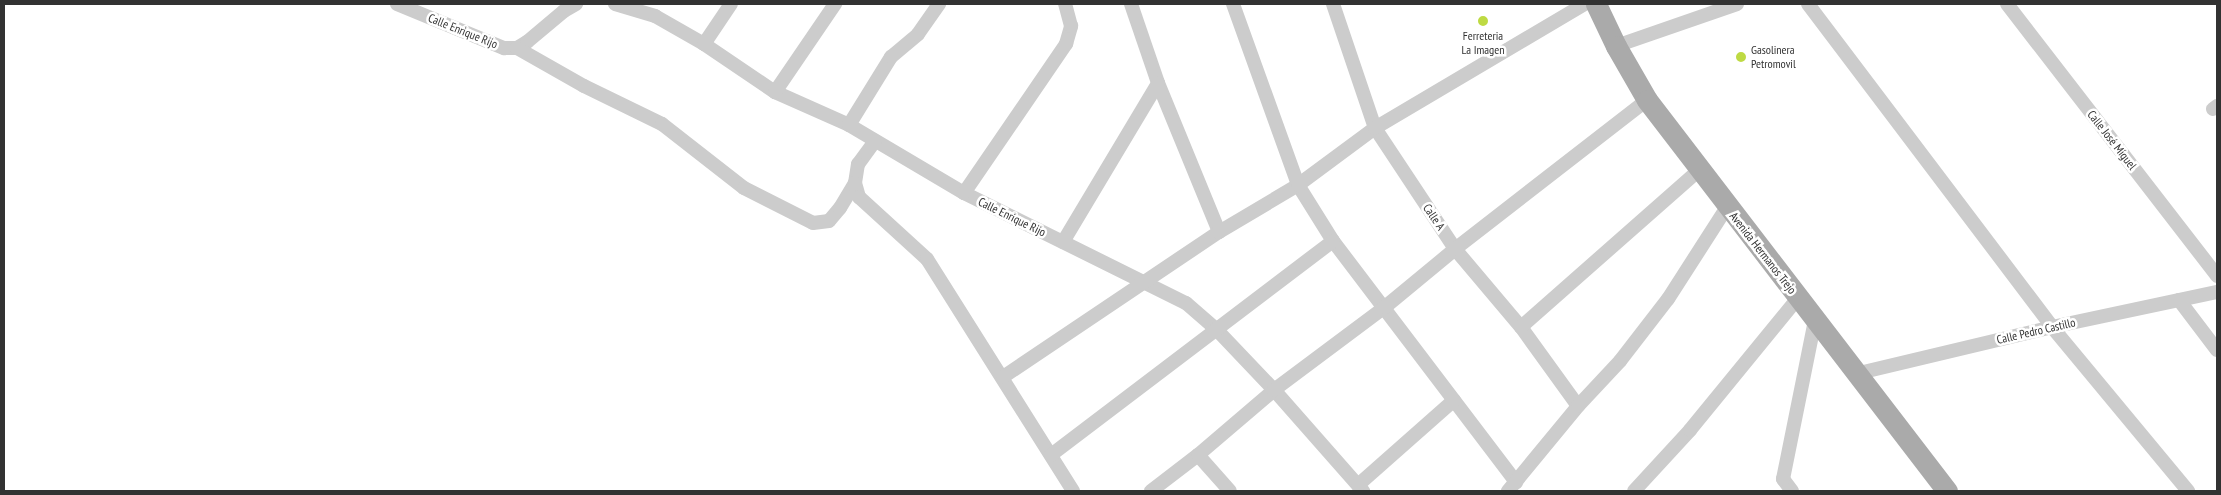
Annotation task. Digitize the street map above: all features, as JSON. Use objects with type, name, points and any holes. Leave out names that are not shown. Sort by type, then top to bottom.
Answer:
[{"type":"main road","name":"Avenida Hermanos Trejo","points":[[1596,4],[1616,46],[1647,100],[1855,374],[1947,491]]},
{"type":"street","name":"Calle Enrique Rijo","points":[[397,4],[413,8],[504,48],[517,48],[584,86],[662,124],[744,188],[813,223],[829,221],[840,208],[855,183],[858,164],[875,141]]},
{"type":"street","points":[[517,48],[573,4]]},
{"type":"street","name":"Calle Enrique Rijo","points":[[615,4],[656,16],[704,44],[775,92],[849,125],[964,193],[1186,304],[1216,329],[1274,390],[1360,488]]},
{"type":"street","points":[[704,44],[731,4]]},
{"type":"street","points":[[775,92],[835,4]]},
{"type":"street","points":[[849,125],[891,57],[918,34],[939,4]]},
{"type":"street","points":[[964,193],[1066,44],[1071,26],[1065,4]]},
{"type":"street","points":[[1131,4],[1158,82],[1219,232]]},
{"type":"street","points":[[1233,4],[1298,185],[1334,241],[1454,400],[1512,486],[1578,406],[1620,361],[1668,299],[1727,207]]},
{"type":"street","name":"Calle A","points":[[1333,4],[1375,128],[1455,249],[1520,328],[1578,406]]},
{"type":"street","points":[[1003,377],[1219,232],[1298,185],[1375,128],[1585,4]]},
{"type":"street","points":[[1616,46],[1737,4]]},
{"type":"street","points":[[1808,4],[2052,327],[2188,491]]},
{"type":"street","name":"Calle José Miguel","points":[[2007,4],[2217,276]]},
{"type":"street","points":[[1063,242],[1158,82]]},
{"type":"street","points":[[1151,491],[1198,455],[1274,390],[1385,307],[1455,249],[1647,100]]},
{"type":"street","points":[[1520,328],[1700,169]]},
{"type":"street","points":[[855,183],[860,197],[927,259],[1003,377],[1072,491]]},
{"type":"street","points":[[1051,455],[1334,241]]},
{"type":"street","name":"Calle Pedro Castillo","points":[[1855,374],[2052,327],[2217,292]]},
{"type":"street","points":[[1634,491],[1690,430],[1798,298]]},
{"type":"street","points":[[2179,300],[2217,350]]},
{"type":"street","points":[[1792,491],[1784,479],[1815,320]]},
{"type":"street","points":[[1360,488],[1454,400]]},
{"type":"street","points":[[1198,455],[1230,491]]},
{"type":"place","name":"Ferreteria La Imagen","points":[[1483,21]]},
{"type":"place","name":"Gasolinera Petromovil","points":[[1741,57]]}]
